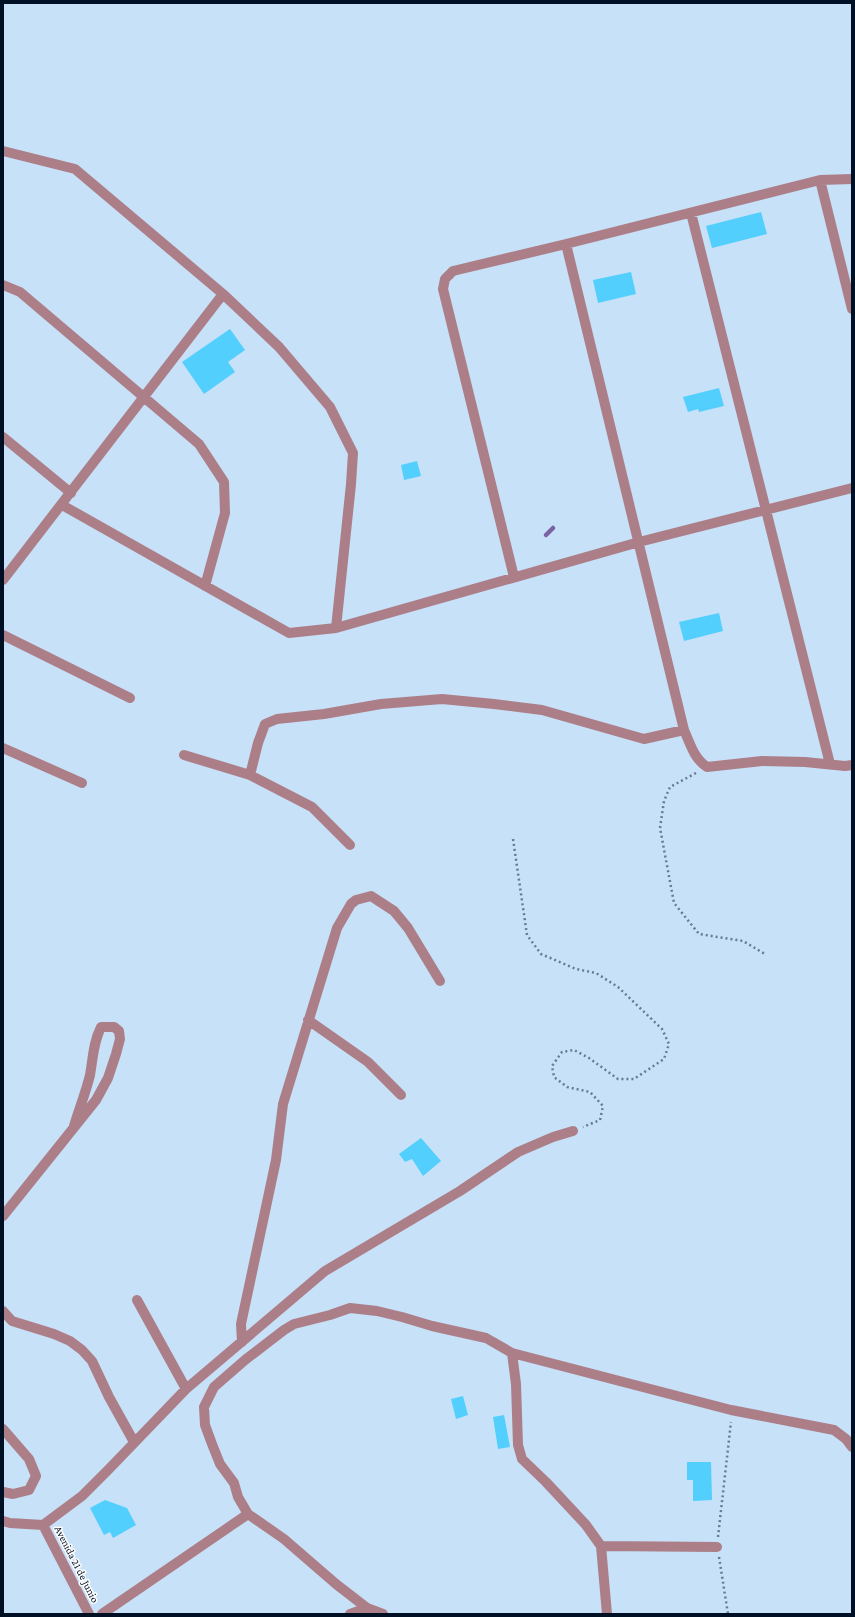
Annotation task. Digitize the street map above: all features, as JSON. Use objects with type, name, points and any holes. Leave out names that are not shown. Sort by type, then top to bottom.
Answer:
[{"type":"street","points":[[3,151],[75,169],[223,294],[279,347],[330,407],[353,453],[336,628]]},
{"type":"street","points":[[514,577],[443,289],[445,279],[453,271],[820,180],[852,179]]},
{"type":"street","points":[[820,180],[852,309]]},
{"type":"street","points":[[691,213],[830,764]]},
{"type":"street","points":[[566,244],[684,730],[700,763],[707,767],[762,761],[852,765]]},
{"type":"street","points":[[3,285],[20,292],[200,444],[224,482],[225,513],[205,586]]},
{"type":"street","points":[[3,580],[223,294]]},
{"type":"street","points":[[3,437],[71,493]]},
{"type":"street","points":[[62,505],[289,633],[336,628],[639,542],[852,488]]},
{"type":"street","points":[[3,635],[130,698]]},
{"type":"street","points":[[250,775],[258,743],[266,724],[277,719],[324,714],[380,704],[442,699],[528,708],[542,710],[644,738],[684,730]]},
{"type":"street","points":[[3,748],[82,783]]},
{"type":"street","points":[[184,755],[250,775],[312,807],[350,845]]},
{"type":"street","points":[[242,1342],[241,1324],[276,1160],[283,1104],[337,928],[351,904],[356,900],[371,896],[394,911],[408,928],[440,981]]},
{"type":"street","points":[[308,1020],[368,1062],[402,1095]]},
{"type":"street","points":[[3,1216],[96,1100],[108,1078],[120,1039],[119,1031],[114,1027],[102,1027],[97,1035],[92,1053],[90,1075],[74,1126]]},
{"type":"street","points":[[3,1521],[10,1523],[43,1525],[82,1496],[186,1389],[324,1271],[460,1191],[518,1152],[553,1137],[573,1131]]},
{"type":"street","points":[[137,1300],[186,1389]]},
{"type":"street","points":[[383,1614],[367,1608],[336,1584],[284,1539],[248,1514],[238,1497],[234,1483],[220,1464],[205,1425],[204,1407],[214,1387],[245,1360],[294,1324],[330,1315],[350,1308],[378,1311],[402,1316],[432,1326],[486,1338],[512,1352],[731,1410],[834,1430],[846,1439],[852,1447]]},
{"type":"street","points":[[3,1311],[12,1321],[54,1334],[70,1341],[82,1350],[92,1361],[109,1397],[134,1442]]},
{"type":"street","points":[[512,1352],[516,1391],[518,1445],[522,1459],[546,1482],[586,1526],[601,1546],[607,1614]]},
{"type":"street","points":[[3,1429],[29,1459],[36,1476],[29,1490],[13,1494],[3,1492]]},
{"type":"street","points":[[102,1614],[248,1514]]},
{"type":"street","name":"Avenida 21 de Junio","points":[[43,1525],[89,1614]]},
{"type":"street","points":[[601,1546],[717,1547]]},
{"type":"street","points":[[350,1614],[367,1608]]},
{"type":"path","points":[[707,767],[670,787],[664,801],[660,828],[674,903],[699,934],[743,941],[765,954]]},
{"type":"path","points":[[513,839],[526,935],[541,954],[576,969],[596,973],[618,987],[662,1029],[669,1044],[664,1059],[634,1079],[618,1079],[589,1058],[574,1050],[562,1052],[552,1066],[554,1077],[567,1086],[590,1092],[603,1106],[600,1120],[573,1131]]},
{"type":"path","points":[[728,1614],[717,1547],[731,1432],[731,1410]]},
{"type":"building","points":[[761,212],[767,234],[712,248],[706,226]]},
{"type":"building","points":[[631,272],[636,294],[598,303],[593,280]]},
{"type":"building","points":[[230,329],[245,350],[228,362],[235,372],[204,394],[182,362]]},
{"type":"building","points":[[719,388],[724,406],[699,412],[698,409],[688,412],[683,397]]},
{"type":"building","points":[[417,461],[421,476],[404,480],[401,465]]},
{"type":"building","points":[[719,613],[723,631],[684,641],[679,622]]},
{"type":"building","points":[[421,1138],[441,1161],[423,1176],[412,1159],[405,1162],[399,1154]]},
{"type":"building","points":[[463,1396],[468,1415],[456,1419],[451,1399]]},
{"type":"building","points":[[504,1415],[510,1447],[498,1449],[493,1417]]},
{"type":"building","points":[[687,1462],[711,1462],[712,1500],[693,1501],[693,1480],[687,1480]]},
{"type":"building","points":[[105,1500],[127,1508],[136,1525],[113,1538],[110,1532],[104,1535],[90,1508]]},
{"type":"waterway","points":[[546,535],[553,528]]}]
